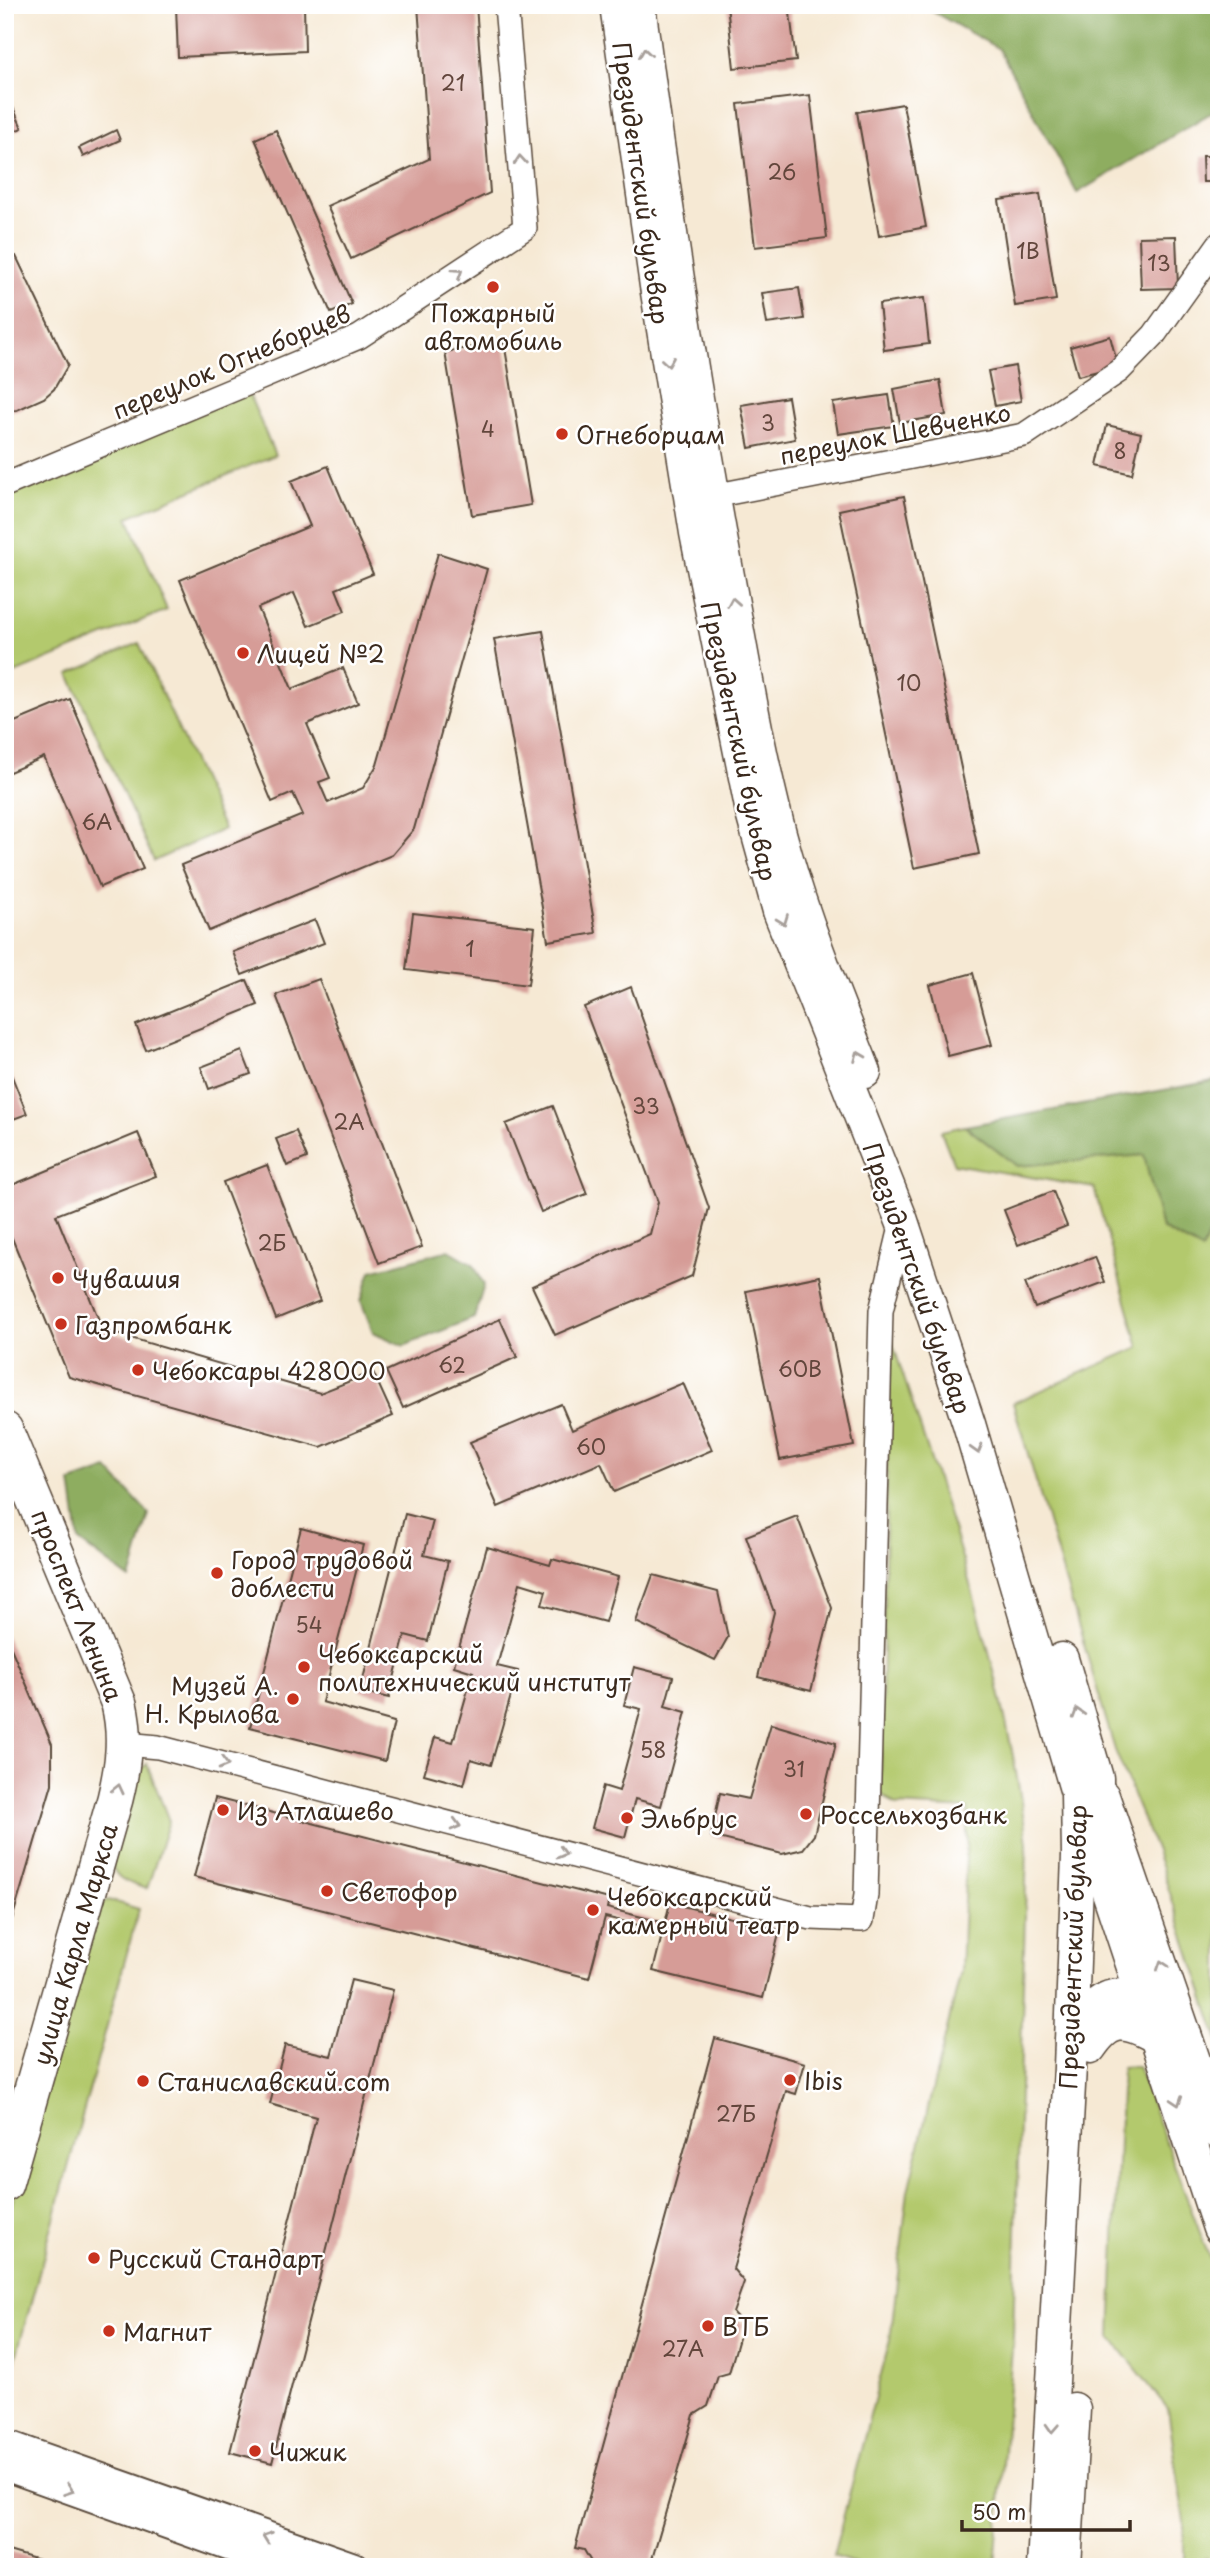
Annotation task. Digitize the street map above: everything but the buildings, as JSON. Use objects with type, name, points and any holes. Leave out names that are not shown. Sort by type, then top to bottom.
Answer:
[{"type":"main road","name":"Президентский бульвар","points":[[616,5],[656,286],[696,533],[734,735],[753,817],[779,911],[902,1222],[1087,1786]]},
{"type":"main road","name":"Президентский бульвар","points":[[639,5],[666,207],[713,496],[754,718],[785,853],[801,903],[943,1275],[988,1412],[1087,1786],[1078,1856],[1080,2045],[1071,2495],[1065,2567]]},
{"type":"main road","name":"проспект Ленина","points":[[5,1430],[119,1704],[124,1725],[113,1745]]},
{"type":"main road","name":"проспект Ленина","points":[[5,1485],[92,1694],[99,1721],[113,1745]]},
{"type":"main road","name":"улица Карла Маркса","points":[[5,2109],[97,1773],[113,1745]]},
{"type":"main road","name":"улица Карла Маркса","points":[[5,2184],[115,1799],[113,1745]]},
{"type":"main road","points":[[1087,1786],[1096,1858],[1144,2001],[1170,2033],[1219,2133]]},
{"type":"main road","points":[[1087,1786],[1170,2033],[1219,2228]]},
{"type":"main road","name":"Президентский бульвар","points":[[1092,2007],[1096,1858]]},
{"type":"main road","points":[[1080,2045],[1082,2018],[1103,1999],[1130,1996],[1144,2001]]},
{"type":"main road","points":[[1080,2045],[1113,2025],[1126,2024],[1170,2033]]},
{"type":"main road","name":"Президентский бульвар","points":[[1043,2567],[1080,2045]]},
{"type":"street","name":"переулок Огнеборцев","points":[[5,485],[359,337],[525,229],[506,5]]},
{"type":"street","name":"переулок Шевченко","points":[[713,496],[1024,435],[1119,371],[1154,335],[1219,244]]},
{"type":"street","points":[[113,1745],[158,1747],[811,1918],[862,1920],[866,1895],[881,1311],[902,1222]]},
{"type":"street","points":[[5,2444],[354,2567]]},
{"type":"street","points":[[5,2466],[287,2567]]},
{"type":"green space","points":[[921,5],[1219,5],[1219,108],[1077,193],[999,49]]},
{"type":"green space","points":[[248,392],[275,455],[128,517],[167,610],[5,677],[5,493]]},
{"type":"green space","points":[[139,643],[224,829],[154,861],[69,674]]},
{"type":"green space","points":[[1219,1080],[1219,1212],[1202,1250],[1162,1229],[1144,1155],[1017,1166],[965,1126]]},
{"type":"green space","points":[[965,1126],[1017,1166],[1144,1155],[1162,1229],[1202,1250],[1219,1212],[1219,2041],[1156,1851],[1115,1750],[1013,1403],[1139,1347],[1094,1188],[954,1164],[941,1131]]},
{"type":"green space","points":[[449,1250],[473,1264],[484,1285],[474,1318],[404,1346],[373,1332],[361,1301],[371,1271]]},
{"type":"green space","points":[[890,1335],[952,1524],[989,1651],[1017,1779],[1027,1844],[1013,2336],[995,2567],[866,2567],[833,2556],[890,2340],[908,2191],[961,1971],[968,1809],[896,1805],[880,1793]]},
{"type":"green space","points":[[108,1469],[149,1514],[130,1579],[79,1541],[71,1482]]},
{"type":"green space","points":[[147,1764],[169,1821],[147,1889],[120,1878],[111,1863],[128,1796],[139,1772]]},
{"type":"green space","points":[[108,1900],[139,1909],[5,2397],[5,2226],[98,1908]]},
{"type":"green space","points":[[1137,2066],[1219,2283],[1219,2408],[1215,2415],[1219,2424],[1219,2567],[1206,2567],[1206,2558],[1192,2567],[1184,2567],[1184,2521],[1168,2409],[1111,2337],[1122,2067]]},
{"type":"place","name":"Пожарный автомобиль","points":[[493,287]]},
{"type":"place","name":"Огнеборцам","points":[[562,434]]},
{"type":"place","name":"Лицей №2","points":[[243,653]]},
{"type":"place","name":"Чувашия","points":[[58,1278]]},
{"type":"place","name":"Газпромбанк","points":[[61,1324]]},
{"type":"place","name":"Чебоксары 428000","points":[[138,1370]]},
{"type":"place","name":"Город трудовой доблести","points":[[217,1573]]},
{"type":"place","name":"Чебоксарский политехнический институт","points":[[304,1667]]},
{"type":"place","name":"Музей А. Н. Крылова","points":[[293,1699]]},
{"type":"place","name":"Из Атлашево","points":[[223,1810]]},
{"type":"place","name":"Россельхозбанк","points":[[806,1814]]},
{"type":"place","name":"Эльбрус","points":[[627,1818]]},
{"type":"place","name":"Светофор","points":[[327,1891]]},
{"type":"place","name":"Чебоксарский камерный театр","points":[[593,1910]]},
{"type":"place","name":"Ibis","points":[[790,2080]]},
{"type":"place","name":"Станиславский.com","points":[[143,2081]]},
{"type":"place","name":"Русский Стандарт","points":[[94,2258]]},
{"type":"place","name":"ВТБ","points":[[708,2326]]},
{"type":"place","name":"Магнит","points":[[109,2331]]},
{"type":"place","name":"Чижик","points":[[255,2451]]}]
